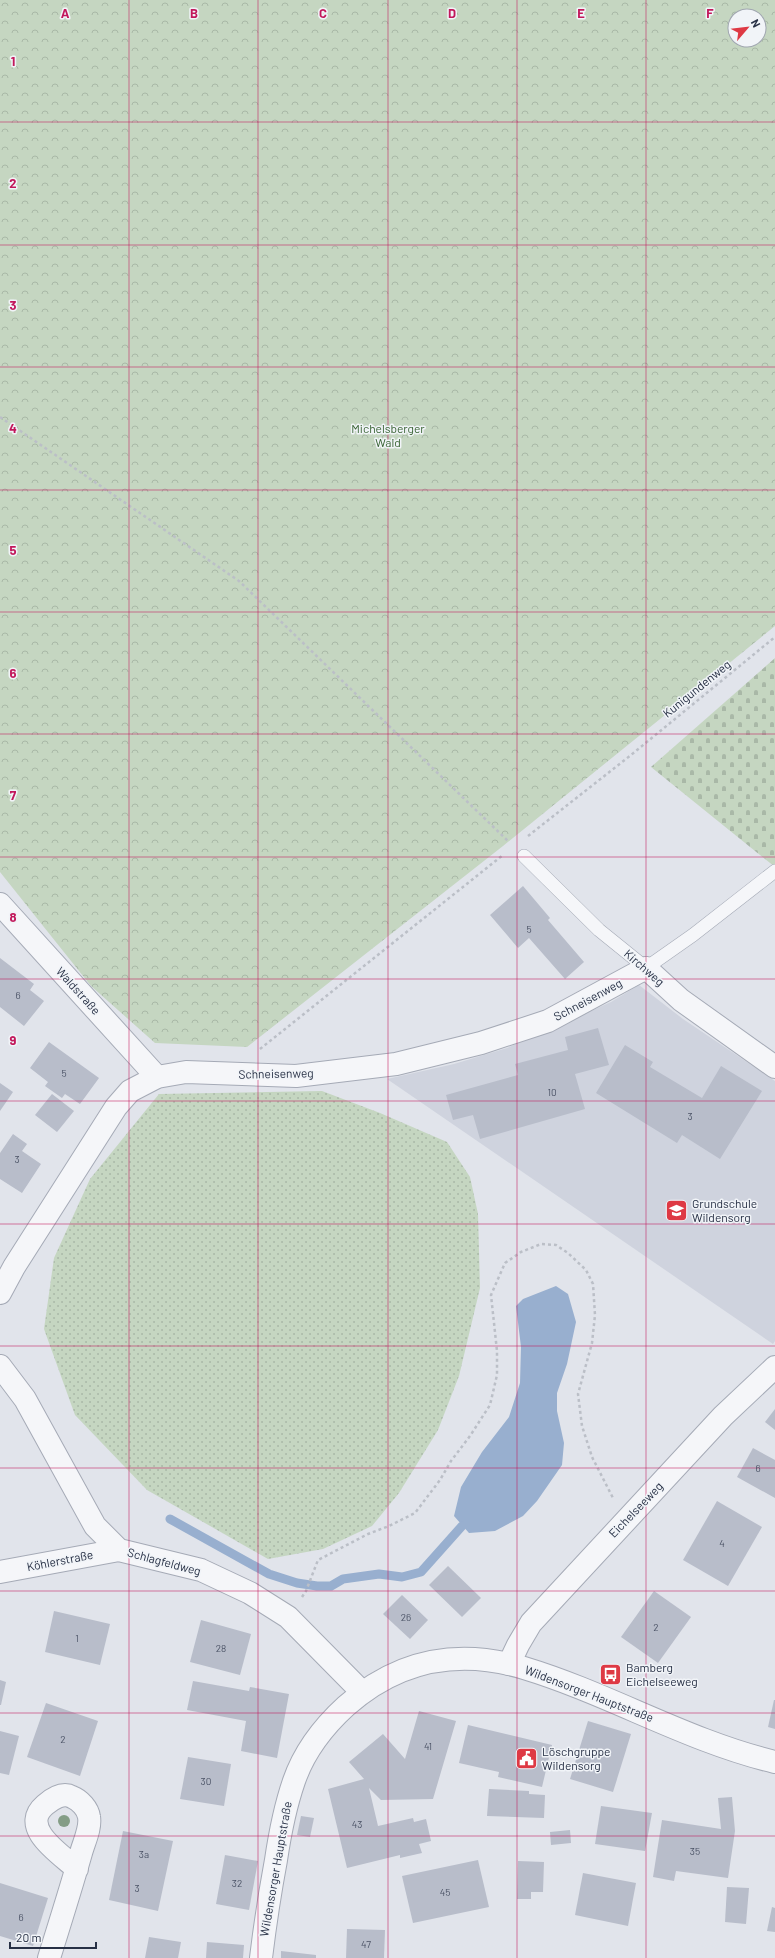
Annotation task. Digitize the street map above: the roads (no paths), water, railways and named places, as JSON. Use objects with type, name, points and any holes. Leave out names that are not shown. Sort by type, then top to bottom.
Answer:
[{"type":"street","name":"Waldstraße","points":[[1,909],[157,1077]]},
{"type":"street","name":"Kirchweg","points":[[646,968],[681,1000],[775,1067]]},
{"type":"street","name":"Schneisenweg","points":[[0,1293],[14,1267],[116,1107],[130,1091],[157,1077],[186,1072],[296,1076],[396,1064],[481,1043],[548,1021],[646,968]]},
{"type":"street","name":"Schlagfeldweg","points":[[0,1366],[25,1399],[95,1526],[119,1550],[201,1570],[250,1592],[288,1617],[362,1692]]},
{"type":"street","name":"Eichelseeweg","points":[[509,1664],[518,1644],[531,1623],[628,1517],[669,1476],[722,1416],[775,1367]]},
{"type":"street","name":"Köhlerstraße","points":[[0,1572],[119,1550]]},
{"type":"street","name":"Wildensorger Hauptstraße","points":[[261,1958],[266,1914],[284,1812],[294,1779],[306,1756],[321,1732],[362,1692],[392,1673],[415,1664],[442,1659],[461,1658],[509,1664],[558,1680],[599,1696],[703,1741],[741,1754],[775,1762]]},
{"type":"street","points":[[50,1958],[77,1869]]},
{"type":"lane","name":"Kirchweg","points":[[524,856],[599,930],[646,968]]},
{"type":"lane","points":[[646,968],[693,935],[775,871]]},
{"type":"water","points":[[556,1286],[568,1294],[576,1322],[567,1364],[557,1393],[557,1411],[564,1443],[562,1465],[537,1501],[523,1516],[495,1531],[469,1533],[454,1516],[461,1487],[482,1452],[509,1417],[520,1383],[521,1347],[516,1306],[523,1299]]},
{"type":"waterway","points":[[170,1519],[269,1574],[297,1583],[317,1586],[331,1586],[343,1579],[379,1574],[402,1577],[421,1572],[462,1526]]},
{"type":"place","name":"Grundschule Wildensorg","points":[[677,1211]]},
{"type":"place","name":"Bamberg Eichelseeweg","points":[[611,1675]]},
{"type":"place","name":"Löschgruppe Wildensorg","points":[[526,1759]]},
{"type":"park label","name":"Michelsberger Wald","points":[[388,436]]}]
